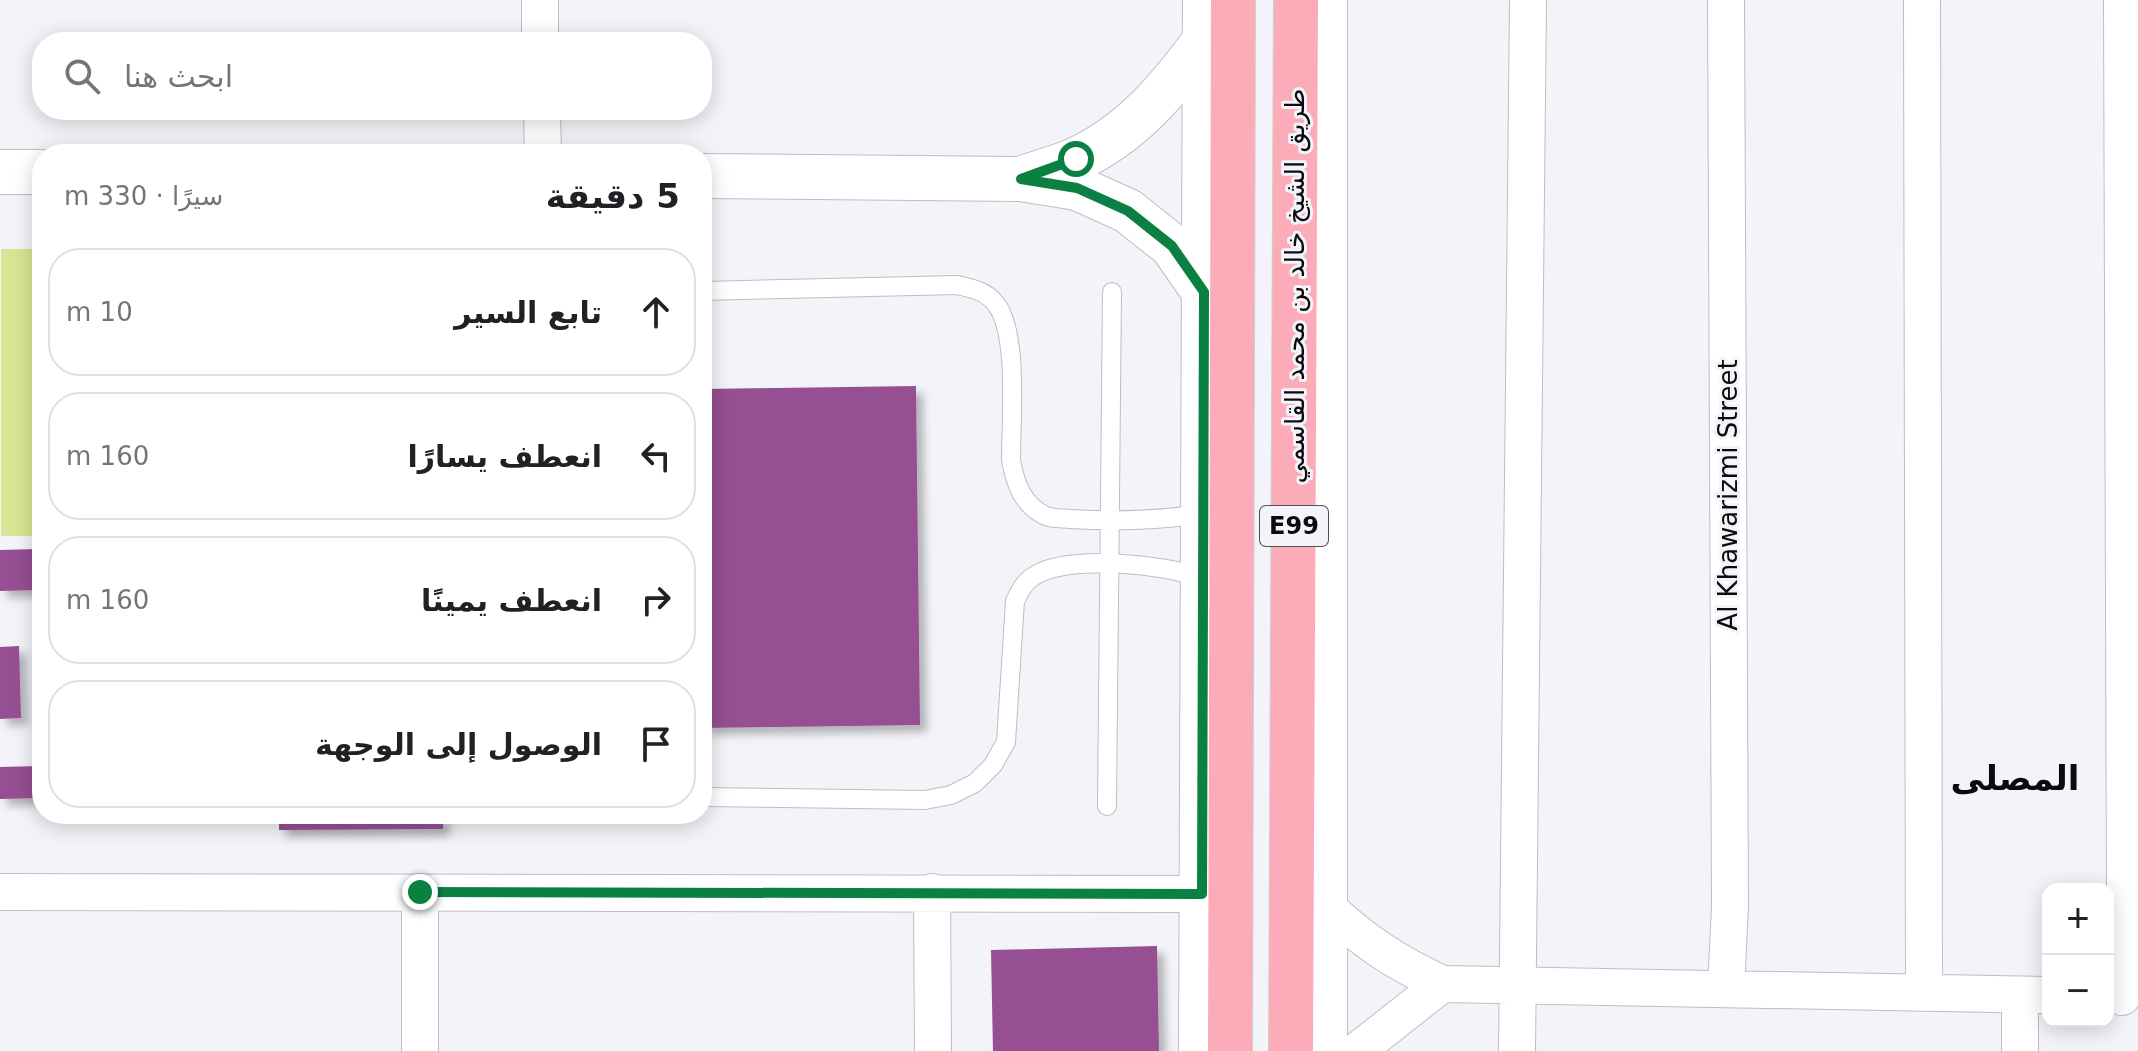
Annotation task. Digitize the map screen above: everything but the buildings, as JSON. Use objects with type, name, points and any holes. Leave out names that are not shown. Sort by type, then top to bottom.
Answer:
[{"type":"highway","name":"E99","points":[[1230,1051],[1233,0]]},
{"type":"highway","name":"طريق الشيخ خالد بن محمد القاسمي","points":[[1291,1051],[1309,692],[1296,0]]},
{"type":"street","points":[[540,0],[540,32]]},
{"type":"street","points":[[1325,0],[1309,692],[1324,904],[1325,1051]]},
{"type":"street","points":[[1517,1051],[1528,0]]},
{"type":"street","name":"Al Khawarizmi Street","points":[[1726,0],[1730,875],[1726,989]]},
{"type":"street","points":[[1922,0],[1924,993]]},
{"type":"street","points":[[2122,0],[2123,997]]},
{"type":"street","points":[[1021,179],[1076,159],[1127,128],[1170,88],[1205,20]]},
{"type":"street","points":[[1201,1051],[1205,20]]},
{"type":"street","points":[[542,120],[543,144]]},
{"type":"street","points":[[0,172],[32,172]]},
{"type":"street","points":[[712,176],[1021,179],[1077,188],[1128,211],[1172,246],[1204,292]]},
{"type":"street","points":[[0,892],[1202,894]]},
{"type":"street","points":[[420,892],[420,1051]]},
{"type":"street","points":[[932,892],[933,1051]]},
{"type":"street","points":[[1324,904],[1379,951],[1442,984],[2034,995],[2020,1051]]},
{"type":"street","points":[[1357,1051],[1442,984]]},
{"type":"lane","points":[[712,291],[957,285],[977,290],[994,301],[1006,319],[1010,338],[1011,460],[1021,494],[1032,507],[1048,517],[1110,520],[1203,514]]},
{"type":"lane","points":[[1107,806],[1112,292]]},
{"type":"lane","points":[[712,797],[925,800],[951,795],[975,783],[993,765],[1006,742],[1015,601],[1031,577],[1044,571],[1110,564],[1160,566],[1204,579]]},
{"type":"green space","points":[[1,249],[32,249],[32,536],[1,536]]},
{"type":"district","name":"المصلى","points":[[2015,778]]},
{"type":"route","points":[[420,892],[1202,894],[1204,292],[1172,246],[1128,211],[1077,188],[1021,179],[1076,159]]}]
